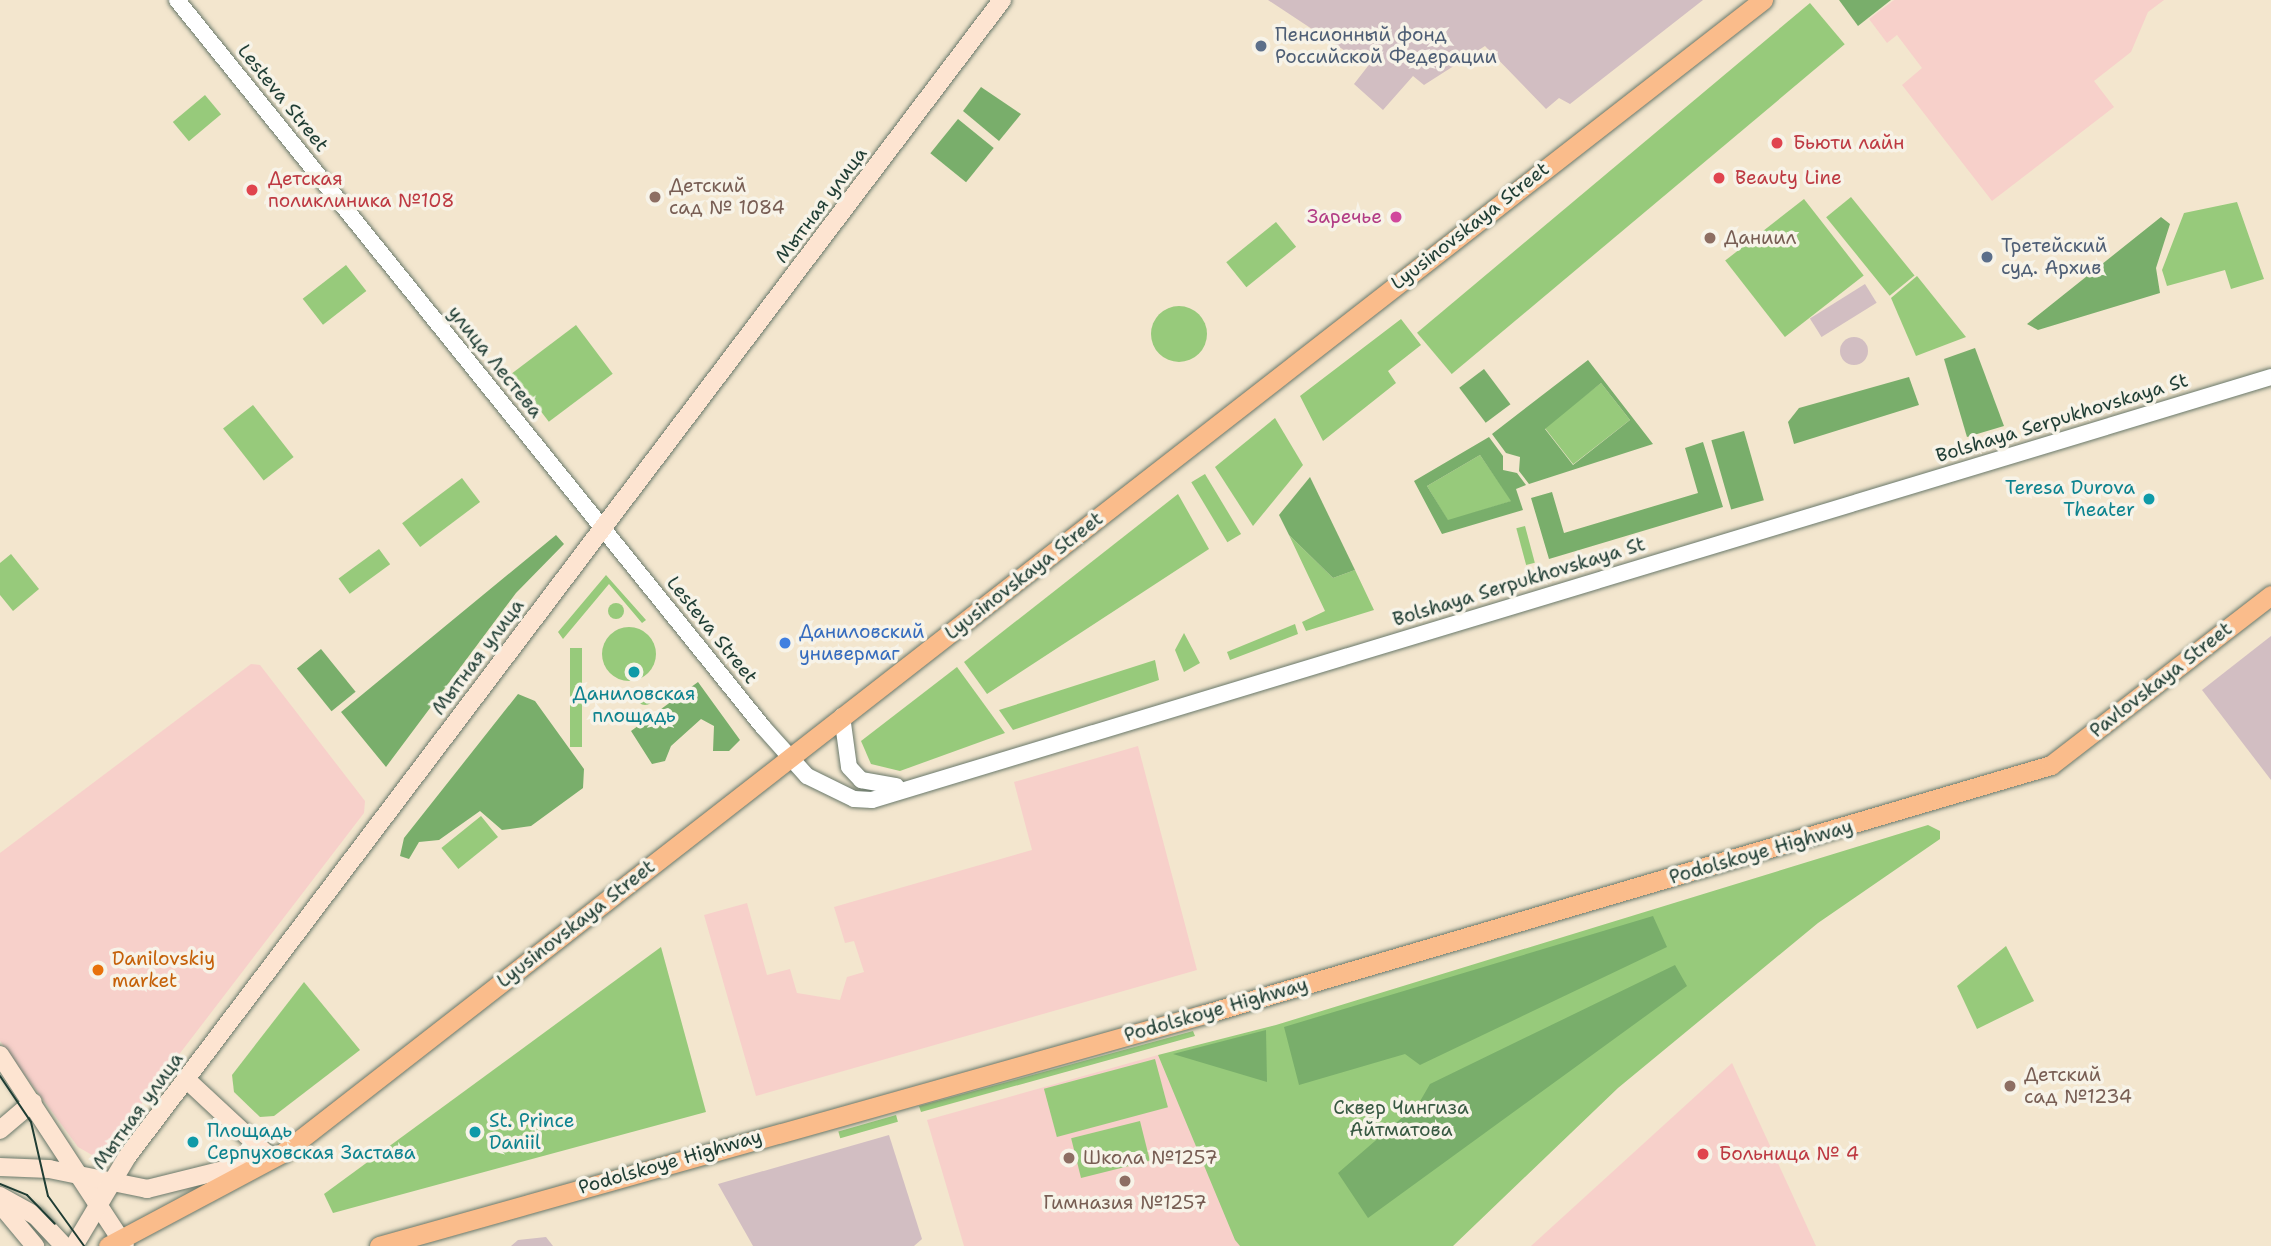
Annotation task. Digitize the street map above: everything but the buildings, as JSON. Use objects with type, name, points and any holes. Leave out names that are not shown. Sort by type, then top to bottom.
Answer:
[{"type":"main road","name":"Мытная улица","points":[[74,1246],[111,1182],[186,1079],[1002,0]]},
{"type":"main road","name":"Lyusinovskaya Street","points":[[277,1154],[1763,0]]},
{"type":"main road","name":"Pavlovskaya Street","points":[[2051,765],[2271,595]]},
{"type":"main road","name":"Podolskoye Highway","points":[[379,1246],[1205,1014],[2051,765]]},
{"type":"main road","points":[[0,1055],[81,1175],[99,1204],[118,1244],[277,1154]]},
{"type":"main road","points":[[186,1079],[277,1154]]},
{"type":"main road","points":[[0,1130],[33,1101]]},
{"type":"main road","points":[[0,1167],[81,1175],[111,1182],[166,1188],[277,1154]]},
{"type":"main road","points":[[0,1196],[36,1216],[64,1246]]},
{"type":"main road","points":[[0,1204],[34,1246]]},
{"type":"street","name":"улица Лестева","points":[[177,0],[602,527]]},
{"type":"street","name":"Bolshaya Serpukhovskaya St","points":[[789,757],[830,791],[854,799],[872,800],[908,786],[2271,377]]},
{"type":"street","name":"Lesteva Street","points":[[602,527],[789,757]]},
{"type":"street","points":[[842,716],[843,751],[861,780],[908,786]]},
{"type":"shaded area","points":[[1268,0],[1703,0],[1570,104],[1559,98],[1546,109],[1485,46],[1424,85],[1413,76],[1383,110],[1354,84],[1368,66]]},
{"type":"shaded area","points":[[1894,0],[2164,0],[2148,12],[2131,52],[2094,81],[2114,107],[1992,201],[1902,85],[1922,68],[1897,35],[1887,43],[1869,19]]},
{"type":"shaded area","points":[[1865,284],[1877,303],[1822,337],[1810,318]]},
{"type":"shaded area","points":[[1854,337],[1864,341],[1868,351],[1864,361],[1854,365],[1844,361],[1840,351],[1844,341]]},
{"type":"shaded area","points":[[2271,636],[2271,780],[2202,690]]},
{"type":"shaded area","points":[[251,664],[260,665],[365,801],[364,813],[99,1159],[78,1147],[0,1041],[0,853]]},
{"type":"shaded area","points":[[1138,746],[1197,970],[756,1096],[704,915],[747,903],[767,975],[790,969],[797,993],[840,1000],[847,977],[864,972],[854,941],[845,943],[834,907],[1032,850],[1014,782]]},
{"type":"shaded area","name":"Школа №1257","points":[[1158,1055],[1240,1246],[964,1246],[927,1120]]},
{"type":"shaded area","name":"Больница № 4","points":[[1732,1063],[1816,1246],[1531,1246]]},
{"type":"shaded area","points":[[889,1135],[922,1239],[914,1246],[753,1246],[718,1184]]},
{"type":"shaded area","points":[[546,1237],[553,1246],[511,1246],[518,1240]]},
{"type":"green space","points":[[1839,0],[1891,0],[1858,26]]},
{"type":"green space","points":[[1810,3],[1845,44],[1452,374],[1417,333]]},
{"type":"green space","points":[[981,87],[1021,114],[999,141],[963,111]]},
{"type":"green space","points":[[205,95],[221,114],[189,141],[173,122]]},
{"type":"green space","points":[[958,119],[994,148],[966,182],[930,153]]},
{"type":"green space","points":[[1851,197],[1915,275],[1890,296],[1826,217]]},
{"type":"green space","points":[[1804,199],[1864,275],[1785,337],[1725,261]]},
{"type":"green space","points":[[2237,202],[2264,279],[2231,289],[2225,270],[2167,286],[2162,270],[2184,213]]},
{"type":"green space","points":[[2161,217],[2170,224],[2156,268],[2160,293],[2038,330],[2027,324]]},
{"type":"green space","points":[[1276,222],[1296,247],[1246,287],[1226,262]]},
{"type":"green space","points":[[346,265],[366,291],[323,325],[303,299]]},
{"type":"green space","points":[[1917,276],[1966,337],[1916,356],[1891,298]]},
{"type":"green space","points":[[1179,306],[1190,308],[1199,314],[1205,323],[1205,345],[1199,354],[1190,360],[1179,362],[1168,360],[1159,354],[1153,345],[1151,334],[1153,323],[1159,314],[1168,308]]},
{"type":"green space","points":[[1401,319],[1421,345],[1388,371],[1396,383],[1323,441],[1300,396]]},
{"type":"green space","points":[[576,325],[613,374],[549,422],[512,373]]},
{"type":"green space","points":[[1975,348],[2004,426],[1967,437],[1944,359]]},
{"type":"green space","points":[[1588,360],[1653,444],[1529,484],[1519,471],[1520,457],[1506,453],[1492,434]],"holes":[[[1601,383],[1630,420],[1573,465],[1545,429]]]},
{"type":"green space","points":[[1484,369],[1510,404],[1486,423],[1459,388]]},
{"type":"green space","points":[[1909,377],[1919,405],[1794,444],[1788,422],[1799,408]]},
{"type":"green space","points":[[1601,383],[1630,420],[1573,464],[1544,427]]},
{"type":"green space","points":[[253,405],[294,457],[264,480],[223,428]]},
{"type":"green space","points":[[1275,418],[1303,465],[1253,526],[1215,467]]},
{"type":"green space","points":[[1744,431],[1764,500],[1731,510],[1711,440]]},
{"type":"green space","points":[[1489,437],[1503,456],[1503,470],[1517,473],[1526,485],[1516,489],[1523,510],[1442,534],[1414,481]],"holes":[[[1480,455],[1511,501],[1448,520],[1427,486]]]},
{"type":"green space","points":[[1703,442],[1723,507],[1549,559],[1531,498],[1552,492],[1564,533],[1698,493],[1685,448]]},
{"type":"green space","points":[[1480,455],[1512,501],[1448,521],[1427,486]]},
{"type":"green space","points":[[1205,474],[1241,534],[1227,542],[1191,482]]},
{"type":"green space","points":[[1310,477],[1355,570],[1333,578],[1289,535],[1279,515]]},
{"type":"green space","points":[[462,478],[480,502],[420,547],[402,523]]},
{"type":"green space","points":[[1178,494],[1209,549],[987,694],[964,662]]},
{"type":"green space","points":[[1525,526],[1535,563],[1526,565],[1516,528]]},
{"type":"green space","points":[[556,535],[564,544],[516,593],[386,767],[341,712]]},
{"type":"green space","points":[[1289,535],[1333,578],[1355,570],[1374,610],[1306,631],[1302,622],[1325,611]]},
{"type":"green space","points":[[379,549],[390,564],[350,594],[339,578]]},
{"type":"green space","points":[[11,554],[39,589],[13,611],[0,595],[0,563]]},
{"type":"green space","points":[[606,575],[646,620],[642,623],[609,584],[563,639],[558,632]]},
{"type":"green space","points":[[613,603],[619,603],[624,611],[622,617],[613,619],[608,614],[608,608]]},
{"type":"green space","points":[[1295,624],[1298,634],[1230,660],[1227,652]]},
{"type":"green space","points":[[629,627],[648,635],[656,654],[648,673],[629,681],[610,673],[602,654],[610,635]]},
{"type":"green space","points":[[1184,633],[1200,663],[1184,672],[1175,650]]},
{"type":"green space","points":[[570,648],[582,648],[582,747],[570,747]]},
{"type":"green space","points":[[321,649],[356,692],[332,711],[297,669]]},
{"type":"green space","points":[[1155,660],[1159,680],[1013,730],[999,710]]},
{"type":"green space","points":[[957,667],[1005,733],[900,771],[871,764],[861,741]]},
{"type":"green space","points":[[698,682],[740,740],[729,751],[713,751],[714,726],[701,719],[671,746],[665,761],[652,764],[631,731]]},
{"type":"green space","points":[[642,689],[648,689],[653,697],[651,703],[642,705],[637,700],[637,694]]},
{"type":"green space","points":[[518,694],[535,701],[584,769],[583,788],[531,826],[502,830],[480,811],[439,840],[419,842],[409,859],[400,856],[404,838]]},
{"type":"green space","points":[[481,816],[498,837],[458,869],[441,848]]},
{"type":"green space","name":"Сквер Чингиза Айтматова","points":[[1928,825],[1940,831],[1940,839],[1818,923],[1618,1088],[1453,1246],[1240,1246],[1235,1240],[1158,1055],[1276,1025]]},
{"type":"green space","points":[[1653,916],[1667,947],[1420,1065],[1405,1054],[1299,1085],[1284,1027]]},
{"type":"green space","points":[[2006,946],[2034,1001],[1977,1029],[1957,986]]},
{"type":"green space","points":[[661,947],[706,1112],[333,1213],[324,1194]]},
{"type":"green space","points":[[1675,965],[1687,986],[1368,1218],[1338,1173],[1419,1103],[1430,1084]]},
{"type":"green space","points":[[304,982],[360,1050],[274,1116],[260,1117],[234,1092],[232,1075]]},
{"type":"green space","points":[[1266,1030],[1267,1082],[1173,1054]]},
{"type":"green space","points":[[1193,1031],[1195,1036],[921,1112],[919,1106]]},
{"type":"green space","points":[[1155,1059],[1168,1107],[1057,1137],[1044,1089]]},
{"type":"green space","points":[[896,1115],[898,1122],[840,1138],[838,1132]]},
{"type":"green space","points":[[1140,1121],[1150,1161],[1081,1178],[1071,1138]]},
{"type":"tram line","points":[[0,1076],[31,1122],[48,1196],[84,1246]]},
{"type":"tram line","points":[[0,1184],[27,1195],[55,1224]]},
{"type":"place","name":"Пенсионный фонд Российской Федерации","points":[[1261,46]]},
{"type":"place","name":"Бьюти лайн","points":[[1777,143]]},
{"type":"place","name":"Beauty Line","points":[[1719,178]]},
{"type":"place","name":"Детская поликлиника №108","points":[[252,190]]},
{"type":"place","name":"Детский сад № 1084","points":[[655,197]]},
{"type":"place","name":"Заречье","points":[[1396,217]]},
{"type":"place","name":"Даниил","points":[[1710,238]]},
{"type":"place","name":"Третейский суд. Архив","points":[[1987,257]]},
{"type":"place","name":"Teresa Durova Theater","points":[[2149,499]]},
{"type":"place","name":"Даниловский универмаг","points":[[785,643]]},
{"type":"place","name":"Даниловская площадь","points":[[634,672]]},
{"type":"place","name":"Danilovskiy market","points":[[98,970]]},
{"type":"place","name":"Детский сад №1234","points":[[2010,1086]]},
{"type":"place","name":"St. Prince Daniil","points":[[475,1132]]},
{"type":"place","name":"Площадь Серпуховская Застава","points":[[193,1142]]},
{"type":"place","name":"Больница № 4","points":[[1703,1154]]},
{"type":"place","name":"Школа №1257","points":[[1069,1158]]},
{"type":"place","name":"Гимназия №1257","points":[[1125,1181]]}]
